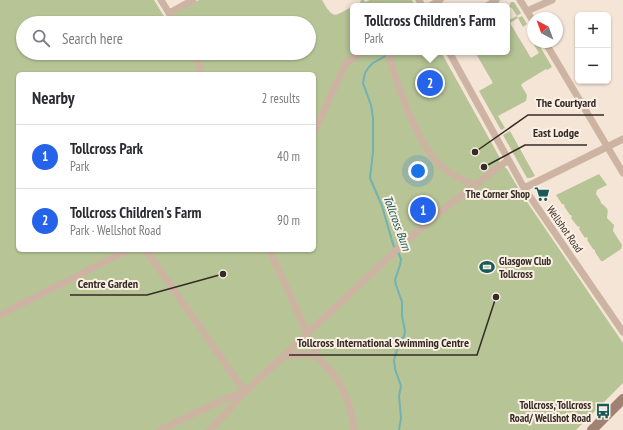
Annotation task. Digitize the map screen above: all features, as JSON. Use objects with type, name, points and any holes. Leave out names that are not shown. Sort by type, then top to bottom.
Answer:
[{"type":"street","points":[[161,0],[171,16]]},
{"type":"street","points":[[169,13],[193,0]]},
{"type":"street","points":[[520,0],[527,11],[552,0]]},
{"type":"street","points":[[549,48],[623,173]]},
{"type":"street","points":[[316,128],[345,65],[348,61],[357,55]]},
{"type":"street","points":[[389,55],[410,116],[430,153],[448,172],[474,185]]},
{"type":"street","name":"Wellshot Road","points":[[451,55],[524,188],[623,332]]},
{"type":"street","points":[[198,60],[201,72]]},
{"type":"street","points":[[524,188],[623,139]]},
{"type":"street","points":[[210,430],[245,392],[436,214],[508,160]]},
{"type":"street","points":[[0,315],[124,252]]},
{"type":"street","points":[[147,252],[245,392]]},
{"type":"street","points":[[270,252],[318,357],[333,374],[343,390],[350,408],[354,430]]},
{"type":"street","points":[[283,358],[302,354],[318,357]]},
{"type":"street","points":[[160,430],[223,400],[245,392]]},
{"type":"street","points":[[592,430],[623,398]]},
{"type":"green space","points":[[0,0],[154,0],[164,16],[16,16],[16,60],[316,60],[316,16],[169,16],[199,0],[322,0],[329,11],[335,15],[350,8],[350,55],[443,55],[500,158],[499,162],[507,169],[523,196],[623,343],[623,383],[576,430],[0,430]]},
{"type":"green space","points":[[361,0],[364,0],[365,2],[370,0],[412,0],[414,3],[360,3]]},
{"type":"green space","points":[[511,2],[514,2],[521,13],[517,16],[510,7]]},
{"type":"green space","points":[[517,16],[518,18],[510,23],[510,20]]},
{"type":"green space","points":[[522,16],[527,24],[523,27],[518,18]]},
{"type":"green space","points":[[510,23],[531,58],[539,53],[536,48],[541,48],[552,67],[547,70],[546,69],[521,85],[527,95],[526,101],[498,116],[505,128],[501,130],[479,91],[493,83],[477,55],[510,55]]},
{"type":"green space","points":[[510,131],[535,176],[527,178],[503,135]]},
{"type":"green space","points":[[599,174],[607,185],[597,190],[596,194],[601,203],[607,209],[607,218],[614,225],[613,231],[622,245],[621,249],[603,261],[601,261],[587,240],[587,237],[585,238],[579,229],[579,226],[578,227],[571,218],[571,215],[556,195]]},
{"type":"waterway","name":"Tollcross Burn","points":[[387,55],[369,67],[365,73],[363,83],[371,105],[373,118],[373,152],[370,178],[382,206],[395,248]]},
{"type":"waterway","name":"Tollcross Burn","points":[[398,252],[401,259],[395,280],[402,302],[402,316],[405,331],[404,336],[398,346],[394,360],[395,369],[401,386],[399,396],[401,418],[399,430]]},
{"type":"place","name":"Tollcross Children's Farm","points":[[430,83]]},
{"type":"place","name":"The Courtyard","points":[[475,152]]},
{"type":"place","name":"East Lodge","points":[[484,167]]},
{"type":"place","name":"The Corner Shop","points":[[542,194]]},
{"type":"place","name":"Tollcross Park","points":[[423,210]]},
{"type":"place","name":"Glasgow Club Tollcross","points":[[487,267]]},
{"type":"place","name":"Centre Garden","points":[[223,274]]},
{"type":"place","name":"Tollcross International Swimming Centre","points":[[496,297]]},
{"type":"place","name":"Tollcross, Tollcross Road/ Wellshot Road","points":[[603,411]]}]
